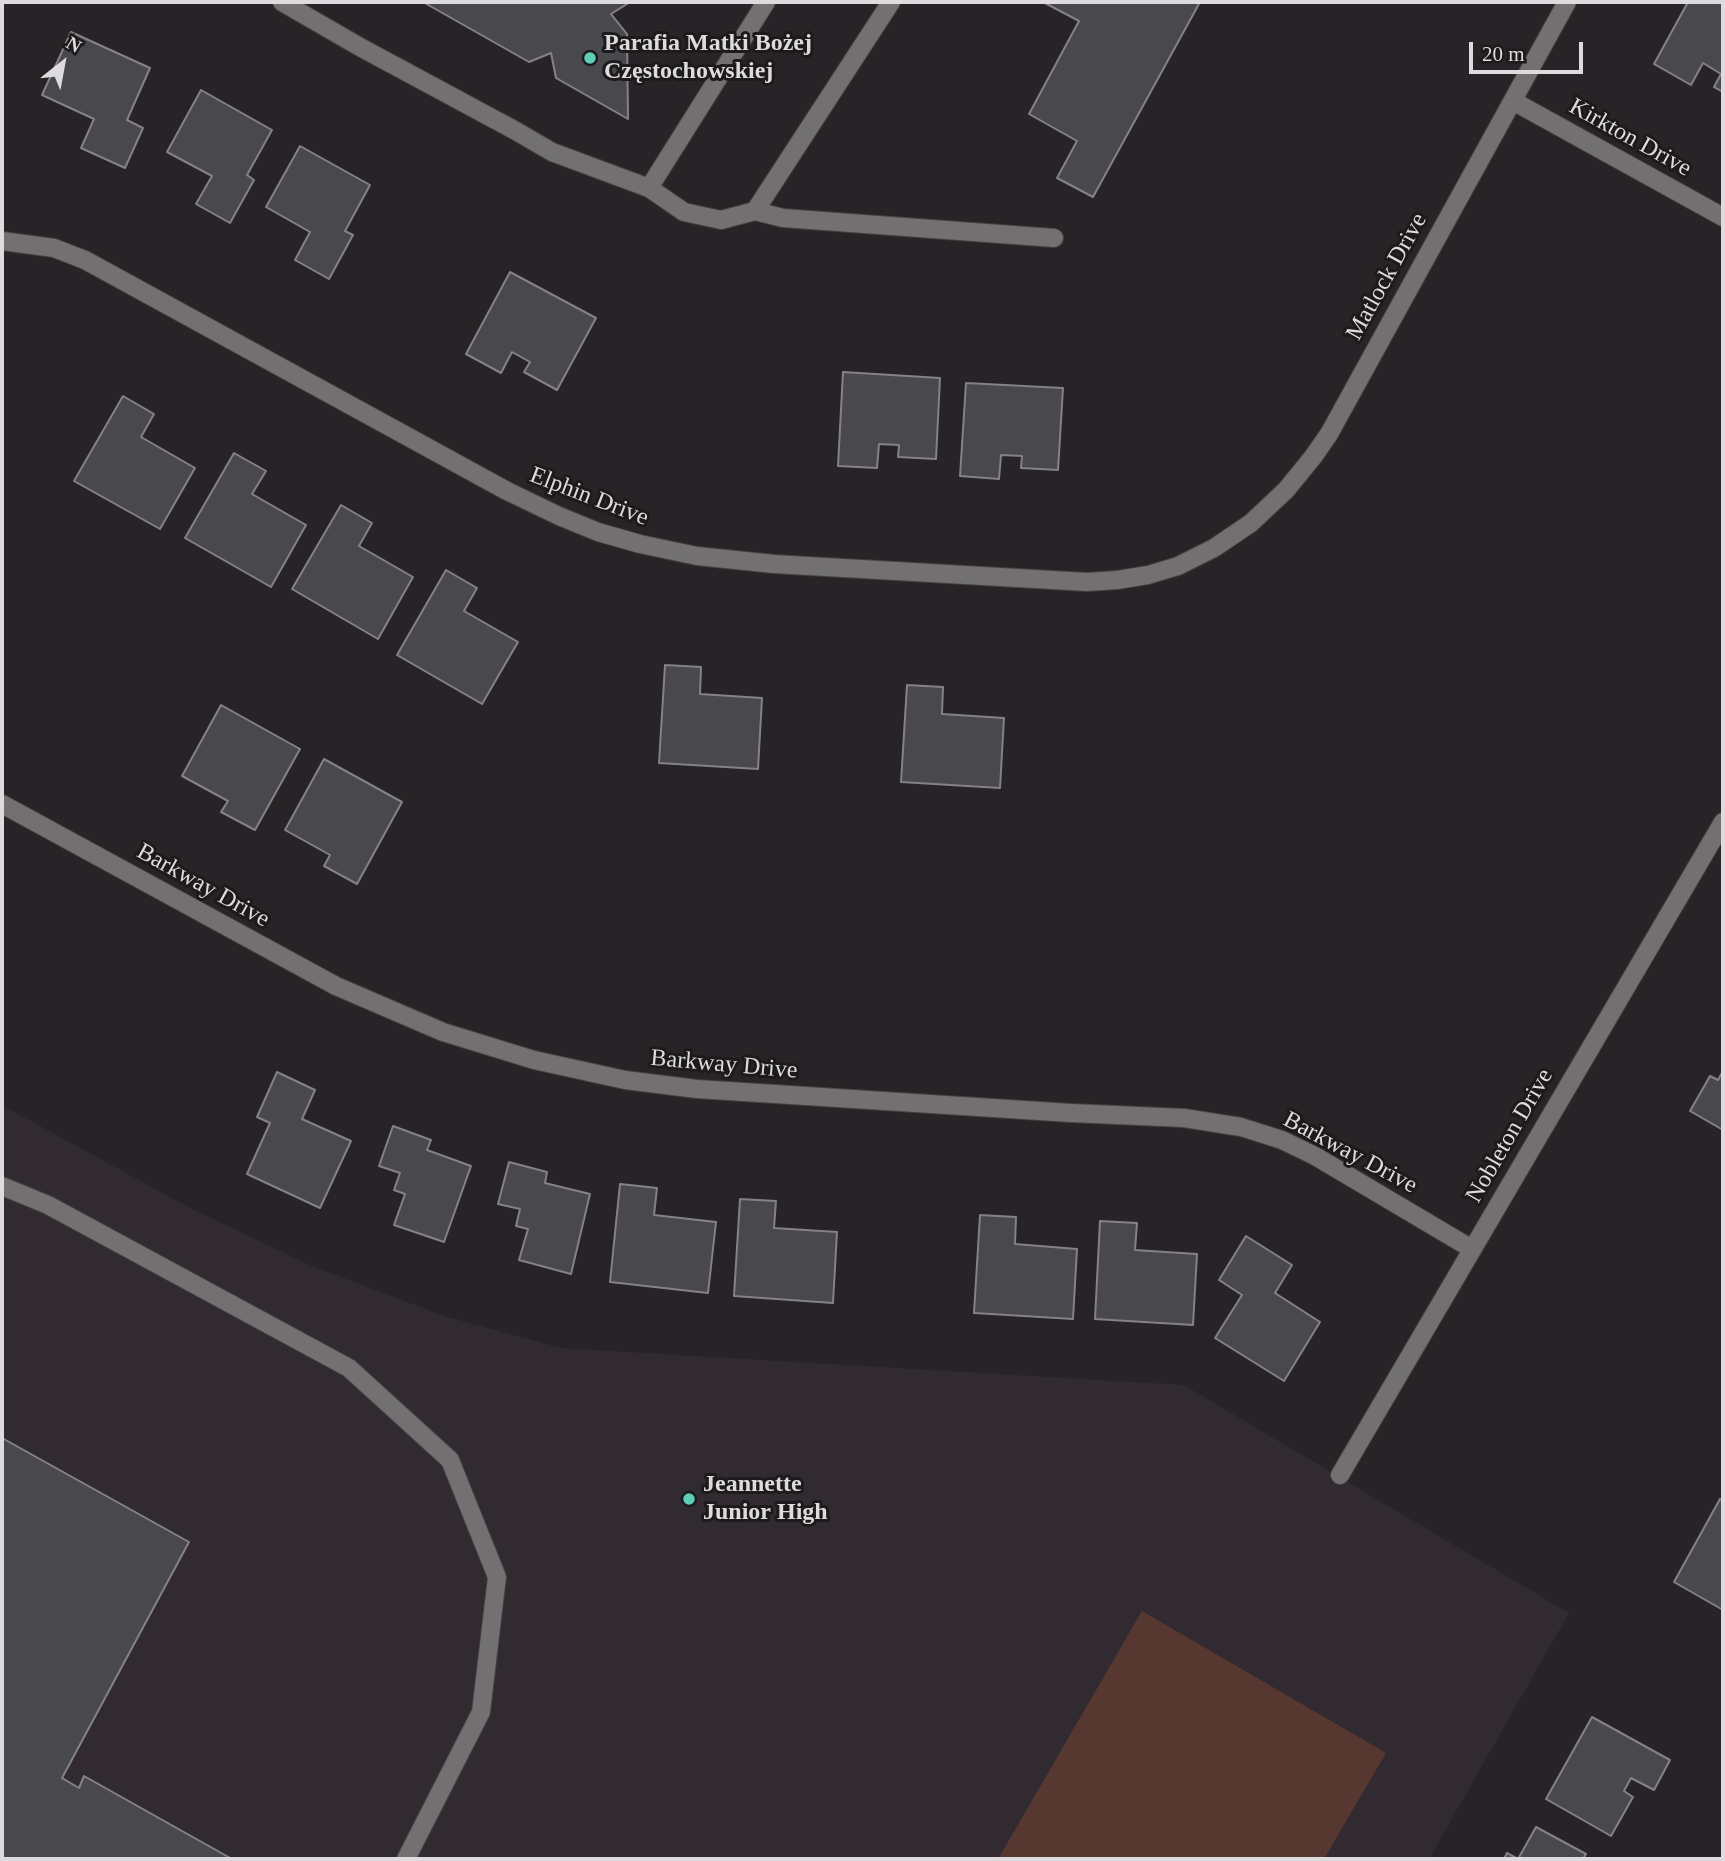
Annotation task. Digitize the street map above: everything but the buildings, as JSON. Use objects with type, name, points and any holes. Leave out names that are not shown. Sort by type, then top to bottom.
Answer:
[{"type":"street","points":[[282,2],[552,152],[649,188],[684,212],[721,220],[755,211],[783,218],[1054,238]]},
{"type":"street","points":[[649,188],[765,2]]},
{"type":"street","points":[[755,211],[891,2]]},
{"type":"street","name":"Matlock Drive","points":[[1214,548],[1251,523],[1286,489],[1329,434],[1567,2]]},
{"type":"street","name":"Kirkton Drive","points":[[1513,101],[1723,217]]},
{"type":"street","name":"Elphin Drive","points":[[2,241],[54,248],[85,260],[507,491],[572,522],[640,544],[697,556],[774,564],[1087,582],[1148,575],[1178,566],[1214,548]]},
{"type":"street","name":"Barkway Drive","points":[[2,804],[336,986],[443,1032],[534,1060],[625,1080],[696,1089],[1058,1113],[1184,1118],[1241,1127],[1282,1140],[1315,1156],[1472,1249]]},
{"type":"street","name":"Nobleton Drive","points":[[1340,1475],[1723,822]]},
{"type":"street","points":[[2,1186],[48,1205],[349,1368],[450,1460],[497,1577],[481,1712],[406,1859]]},
{"type":"shaded area","name":"Jeannette Junior High","points":[[2,1105],[190,1208],[312,1266],[444,1316],[561,1348],[1184,1385],[1569,1613],[1429,1859],[2,1859]]},
{"type":"shaded area","points":[[1142,1611],[1386,1753],[1324,1859],[998,1859]]},
{"type":"place","name":"Parafia Matki Bożej Częstochowskiej","points":[[590,58]]},
{"type":"place","name":"Jeannette Junior High","points":[[689,1499]]}]
